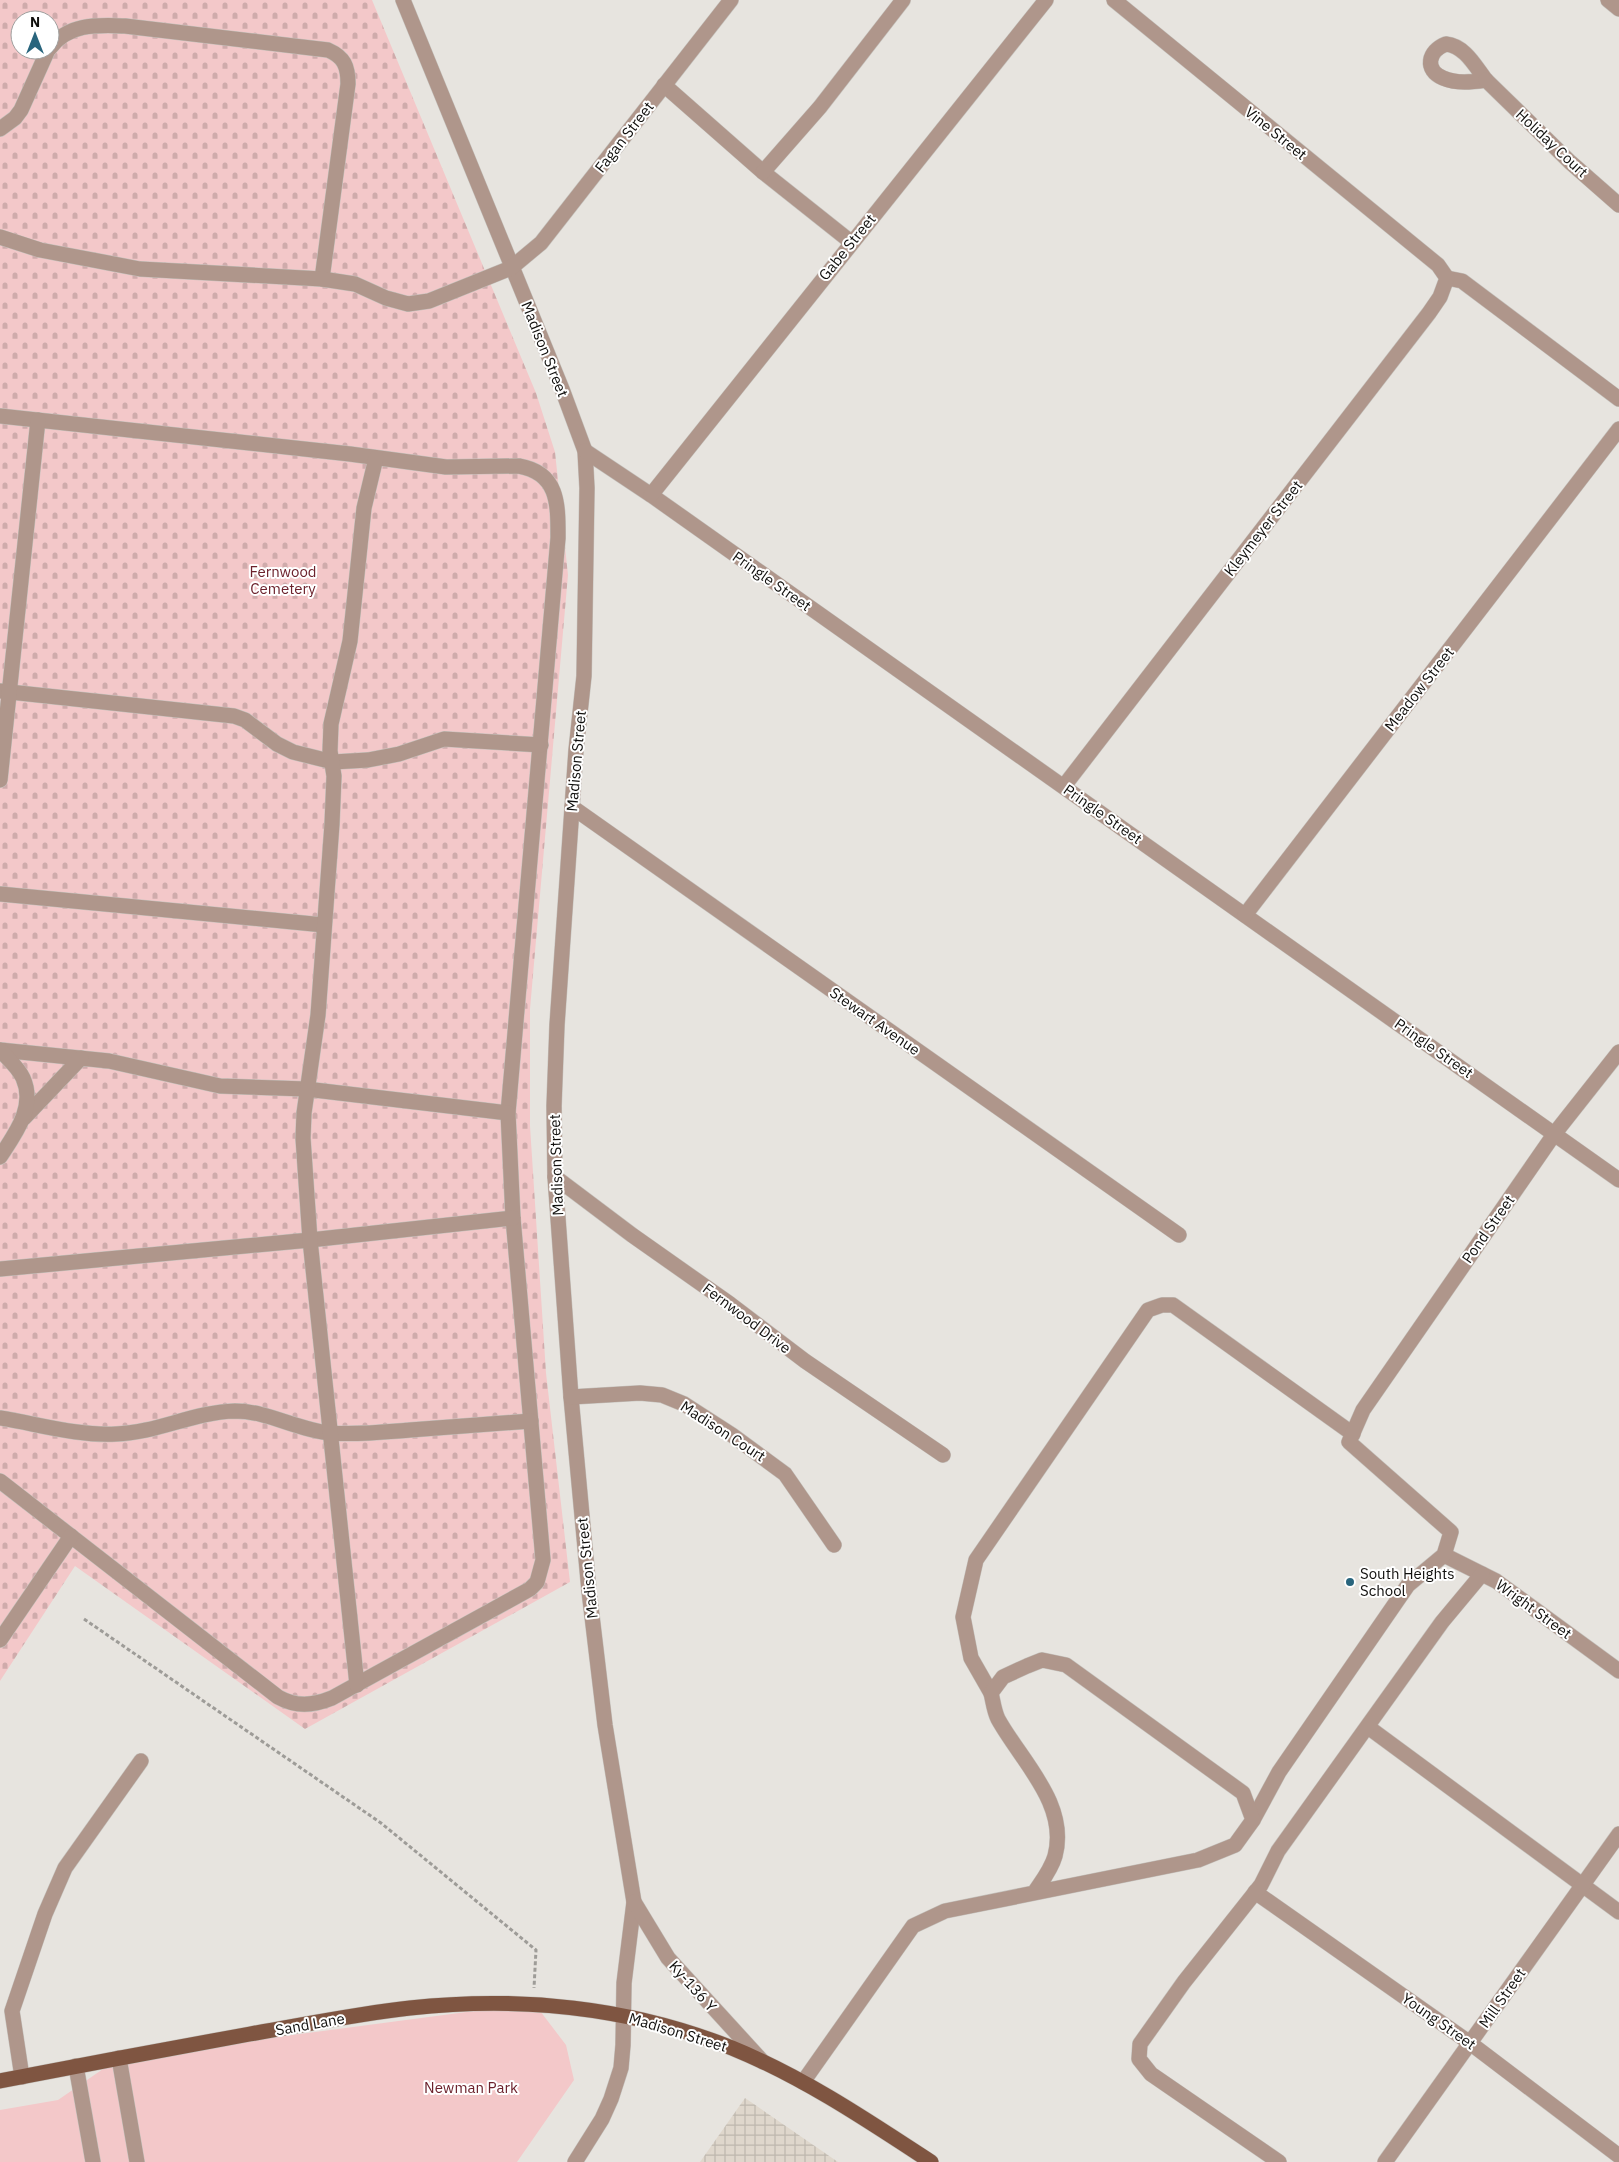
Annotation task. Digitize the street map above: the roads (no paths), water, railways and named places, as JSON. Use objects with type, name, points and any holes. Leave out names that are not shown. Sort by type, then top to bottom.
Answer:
[{"type":"main road","name":"Sand Lane","points":[[0,2081],[353,2016],[410,2008],[458,2004],[534,2004],[592,2010],[622,2016]]},
{"type":"main road","name":"Madison Street","points":[[622,2016],[696,2035],[763,2062],[854,2111],[932,2162]]},
{"type":"street","name":"Madison Street","points":[[403,0],[562,389],[585,451],[587,488],[584,676],[572,807],[557,1025],[554,1106],[555,1177],[571,1397],[589,1591],[605,1724],[634,1902],[628,1937],[622,2016]]},
{"type":"street","name":"Fagan Street","points":[[0,237],[40,250],[140,269],[322,279],[355,284],[386,298],[408,304],[429,301],[511,268],[541,243],[731,0]]},
{"type":"street","points":[[763,172],[820,107],[903,0]]},
{"type":"street","name":"Gabe Street","points":[[650,495],[1046,0]]},
{"type":"street","name":"Vine Street","points":[[1114,0],[1438,265],[1447,278]]},
{"type":"street","points":[[1608,0],[1619,9]]},
{"type":"street","points":[[60,36],[66,32],[94,25],[125,26],[328,50],[338,54],[345,63],[348,84],[322,279]]},
{"type":"street","points":[[0,130],[15,118],[21,110],[44,60]]},
{"type":"street","name":"Holiday Court","points":[[1486,80],[1570,162],[1619,205]]},
{"type":"street","points":[[664,85],[763,172],[851,242]]},
{"type":"street","points":[[1447,278],[1462,281],[1619,399]]},
{"type":"street","name":"Kleymeyer Street","points":[[1064,786],[1429,313],[1440,297],[1447,278]]},
{"type":"street","points":[[0,416],[446,467],[519,466],[531,468],[547,479],[558,509],[558,538],[541,745],[508,1113],[513,1218],[543,1560],[538,1582],[530,1589],[357,1685],[320,1703],[310,1705],[289,1703],[278,1697],[0,1481]]},
{"type":"street","points":[[0,780],[5,692],[38,420]]},
{"type":"street","name":"Meadow Street","points":[[1245,914],[1594,464],[1619,429]]},
{"type":"street","name":"Pringle Street","points":[[585,451],[1064,786],[1619,1180]]},
{"type":"street","points":[[357,1685],[310,1240],[304,1138],[306,1089],[318,1015],[334,776],[330,751],[331,724],[350,641],[364,508],[376,458]]},
{"type":"street","points":[[5,692],[234,716],[245,720],[276,744],[293,752],[332,762],[368,760],[399,754],[444,739],[541,745]]},
{"type":"street","name":"Stewart Avenue","points":[[572,807],[1179,1235]]},
{"type":"street","points":[[0,894],[324,926]]},
{"type":"street","points":[[0,1050],[131,1065],[220,1086],[306,1089],[508,1113]]},
{"type":"street","points":[[0,1050],[23,1078],[26,1091],[24,1118]]},
{"type":"street","name":"Pond Street","points":[[1353,1434],[1363,1410],[1555,1133],[1619,1052]]},
{"type":"street","points":[[0,1157],[24,1118],[81,1058]]},
{"type":"street","name":"Fernwood Drive","points":[[555,1177],[632,1235],[722,1298],[805,1361],[943,1455]]},
{"type":"street","points":[[0,1269],[310,1240],[513,1218]]},
{"type":"street","points":[[803,2082],[913,1926],[945,1911],[1198,1860],[1236,1846],[1253,1820],[1279,1772],[1408,1585],[1444,1555],[1451,1532],[1349,1442],[1353,1434],[1173,1305],[1162,1305],[1148,1310],[976,1560],[963,1617],[971,1658],[991,1693],[997,1717],[1048,1796],[1058,1829],[1055,1856],[1050,1870],[1034,1893]]},
{"type":"street","name":"Madison Court","points":[[571,1397],[640,1393],[662,1395],[684,1404],[732,1435],[785,1474],[834,1545]]},
{"type":"street","points":[[0,1418],[83,1433],[117,1434],[135,1432],[220,1412],[249,1412],[330,1433],[364,1433],[531,1421]]},
{"type":"street","points":[[0,1640],[71,1536]]},
{"type":"street","name":"Wright Street","points":[[1444,1555],[1496,1581],[1619,1672]]},
{"type":"street","points":[[1279,2162],[1152,2074],[1139,2059],[1140,2044],[1184,1982],[1255,1892],[1278,1851],[1442,1622],[1482,1574]]},
{"type":"street","points":[[991,1693],[1003,1677],[1042,1660],[1066,1665],[1242,1793],[1253,1820]]},
{"type":"street","points":[[1368,1727],[1619,1912]]},
{"type":"street","points":[[22,2077],[12,2011],[45,1914],[65,1868],[142,1761]]},
{"type":"street","name":"Mill Street","points":[[1385,2162],[1619,1834]]},
{"type":"street","name":"Young Street","points":[[1255,1892],[1470,2043],[1619,2156]]},
{"type":"street","name":"Ky-136 Y","points":[[634,1902],[668,1958],[763,2062]]},
{"type":"street","points":[[575,2162],[602,2119],[621,2068],[623,2045],[622,2016]]},
{"type":"street","points":[[119,2058],[137,2162]]},
{"type":"street","points":[[76,2066],[93,2162]]},
{"type":"place","name":"South Heights School","points":[[1350,1582]]},
{"type":"park label","name":"Fernwood Cemetery","points":[[283,580]]},
{"type":"park label","name":"Newman Park","points":[[471,2087]]}]
